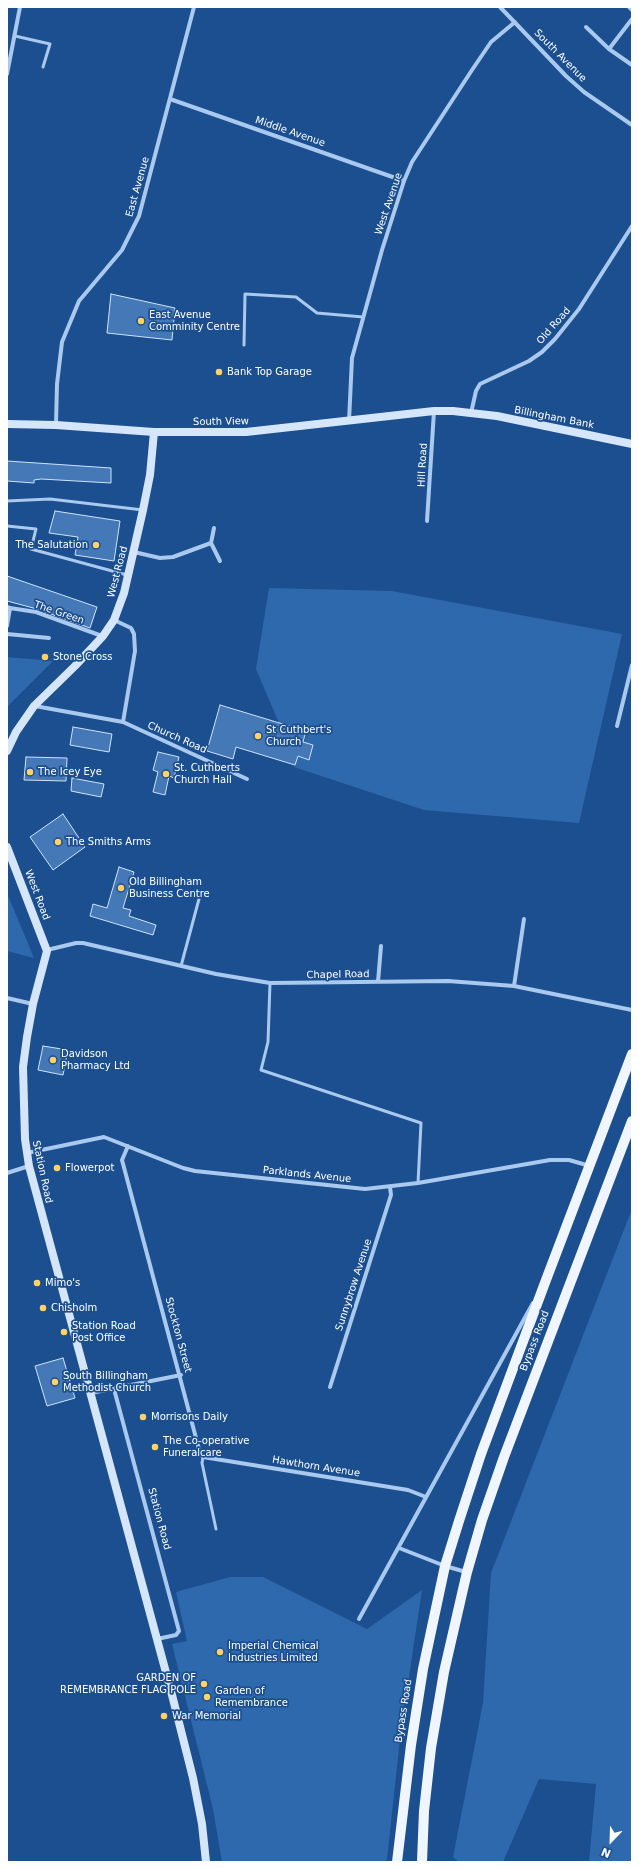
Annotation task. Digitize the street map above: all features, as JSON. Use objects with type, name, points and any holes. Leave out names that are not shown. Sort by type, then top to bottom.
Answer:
[{"type":"main road","name":"Bypass Road","points":[[397,1862],[411,1745],[423,1669],[445,1566],[481,1454],[632,1054]]},
{"type":"main road","name":"Bypass Road","points":[[422,1862],[424,1811],[431,1748],[444,1672],[467,1572],[482,1520],[504,1456],[632,1121]]},
{"type":"street","points":[[7,74],[20,7]]},
{"type":"street","name":"East Avenue","points":[[56,425],[57,384],[62,342],[79,301],[122,250],[139,216],[194,7]]},
{"type":"street","name":"South Avenue","points":[[500,7],[578,87],[632,125]]},
{"type":"street","points":[[629,7],[632,10]]},
{"type":"street","points":[[609,49],[632,19]]},
{"type":"street","name":"West Avenue","points":[[349,421],[352,358],[382,250],[404,181],[412,162],[491,42],[515,22]]},
{"type":"street","points":[[586,27],[609,49],[632,65]]},
{"type":"street","name":"Middle Avenue","points":[[170,99],[404,181]]},
{"type":"street","name":"Old Road","points":[[471,413],[476,391],[480,384],[529,361],[542,352],[555,339],[579,309],[632,226]]},
{"type":"street","name":"South View","points":[[7,424],[56,425],[154,432],[246,432],[434,411]]},
{"type":"street","name":"Billingham Bank","points":[[434,411],[471,413],[504,418],[632,444]]},
{"type":"street","name":"Hill Road","points":[[427,521],[434,411]]},
{"type":"street","name":"West Road","points":[[7,751],[16,732],[34,706],[103,636],[114,620],[129,576],[150,476],[154,432]]},
{"type":"street","points":[[214,528],[211,543],[220,561]]},
{"type":"street","points":[[134,552],[160,558],[173,557],[211,543]]},
{"type":"street","name":"The Green","points":[[7,626],[8,607],[36,612],[103,636]]},
{"type":"street","points":[[114,620],[132,628],[136,651],[123,722]]},
{"type":"street","points":[[7,634],[49,638]]},
{"type":"street","points":[[617,726],[632,665]]},
{"type":"street","name":"Church Road","points":[[34,706],[123,722],[247,779]]},
{"type":"street","name":"West Road","points":[[7,847],[47,951]]},
{"type":"street","points":[[514,986],[524,919]]},
{"type":"street","name":"Chapel Road","points":[[47,951],[76,943],[83,943],[181,966],[270,983],[448,981],[514,986],[632,1010]]},
{"type":"street","points":[[378,982],[381,946]]},
{"type":"street","name":"Station Road","points":[[47,951],[33,1004],[23,1067],[23,1102],[26,1153],[45,1229],[91,1393],[171,1691],[193,1778],[202,1824],[206,1862]]},
{"type":"street","points":[[7,998],[33,1004]]},
{"type":"street","name":"Parklands Avenue","points":[[26,1153],[104,1137],[195,1172],[365,1189],[418,1183],[550,1160],[569,1160],[590,1166]]},
{"type":"street","name":"Stockton Street","points":[[128,1146],[122,1160],[181,1375],[200,1452],[203,1457]]},
{"type":"street","points":[[7,1173],[29,1166]]},
{"type":"street","name":"Sunnybrow Avenue","points":[[330,1387],[391,1195],[390,1187]]},
{"type":"street","name":"Bypass Road","points":[[359,1619],[546,1280]]},
{"type":"street","points":[[91,1393],[181,1375]]},
{"type":"street","name":"Station Road","points":[[114,1389],[179,1631],[176,1635],[157,1640]]},
{"type":"street","name":"Hawthorn Avenue","points":[[203,1457],[408,1490],[426,1497]]},
{"type":"street","points":[[399,1548],[445,1566],[467,1572]]},
{"type":"lane","points":[[15,36],[50,44],[43,67]]},
{"type":"lane","points":[[244,344],[244,294],[296,297],[317,313],[364,317]]},
{"type":"lane","points":[[7,501],[50,499],[143,510]]},
{"type":"lane","points":[[7,526],[36,529],[31,549],[129,576]]},
{"type":"lane","points":[[181,966],[199,899]]},
{"type":"lane","points":[[270,983],[268,1042],[261,1070],[421,1123],[418,1183]]},
{"type":"lane","name":"Stockton Street","points":[[203,1457],[202,1464],[216,1529]]},
{"type":"shaded area","points":[[269,588],[392,591],[622,634],[579,823],[424,810],[294,767],[308,732],[279,723],[256,669]]},
{"type":"shaded area","points":[[7,657],[53,661],[7,707]]},
{"type":"shaded area","points":[[7,893],[34,958],[7,951]]},
{"type":"shaded area","points":[[632,1209],[632,1862],[589,1862],[596,1784],[539,1779],[503,1862],[459,1862],[453,1857],[483,1703],[491,1573]]},
{"type":"shaded area","points":[[230,1577],[263,1577],[367,1629],[422,1590],[401,1730],[387,1859],[385,1862],[222,1862],[213,1809],[172,1644],[187,1641],[176,1592]]},
{"type":"building","name":"East Avenue Comminity Centre","points":[[111,294],[175,308],[172,340],[107,333]]},
{"type":"building","points":[[7,461],[111,468],[111,483],[41,479],[34,480],[34,483],[7,481]]},
{"type":"building","name":"The Salutation","points":[[55,511],[120,521],[114,561],[75,555],[78,537],[49,533]]},
{"type":"building","points":[[7,576],[97,607],[90,628],[37,609],[7,601]]},
{"type":"building","name":"St Cuthbert's Church","points":[[220,705],[306,731],[303,742],[313,745],[309,760],[298,756],[295,765],[236,747],[233,759],[207,751]]},
{"type":"building","points":[[73,727],[112,734],[109,752],[70,745]]},
{"type":"building","name":"St. Cuthberts Church Hall","points":[[158,752],[179,757],[174,778],[169,776],[165,795],[153,792],[158,772],[153,770]]},
{"type":"building","points":[[26,757],[67,758],[66,781],[24,780]]},
{"type":"building","points":[[72,778],[104,784],[101,797],[71,791]]},
{"type":"building","name":"The Smiths Arms","points":[[63,814],[85,847],[53,870],[30,837]]},
{"type":"building","name":"Old Billingham Business Centre","points":[[119,867],[134,872],[123,908],[131,910],[129,916],[156,925],[153,935],[90,916],[93,904],[107,908]]},
{"type":"building","name":"Davidson Pharmacy Ltd","points":[[43,1046],[68,1050],[63,1075],[38,1070]]},
{"type":"building","name":"South Billingham Methodist Church","points":[[63,1358],[75,1398],[47,1406],[35,1366]]},
{"type":"place","name":"East Avenue Comminity Centre","points":[[141,321]]},
{"type":"place","name":"Bank Top Garage","points":[[219,372]]},
{"type":"place","name":"The Salutation","points":[[96,545]]},
{"type":"place","name":"Stone Cross","points":[[45,657]]},
{"type":"place","name":"St Cuthbert's Church","points":[[258,736]]},
{"type":"place","name":"The Icey Eye","points":[[30,772]]},
{"type":"place","name":"St. Cuthberts Church Hall","points":[[166,774]]},
{"type":"place","name":"The Smiths Arms","points":[[58,842]]},
{"type":"place","name":"Old Billingham Business Centre","points":[[121,888]]},
{"type":"place","name":"Davidson Pharmacy Ltd","points":[[53,1060]]},
{"type":"place","name":"Flowerpot","points":[[57,1168]]},
{"type":"place","name":"Mimo's","points":[[37,1283]]},
{"type":"place","name":"Chisholm","points":[[43,1308]]},
{"type":"place","name":"Station Road Post Office","points":[[64,1332]]},
{"type":"place","name":"South Billingham Methodist Church","points":[[55,1382]]},
{"type":"place","name":"Morrisons Daily","points":[[143,1417]]},
{"type":"place","name":"The Co-operative Funeralcare","points":[[155,1447]]},
{"type":"place","name":"Imperial Chemical Industries Limited","points":[[220,1652]]},
{"type":"place","name":"GARDEN OF REMEMBRANCE FLAG POLE","points":[[204,1684]]},
{"type":"place","name":"Garden of Remembrance","points":[[207,1697]]},
{"type":"place","name":"War Memorial","points":[[164,1716]]}]
